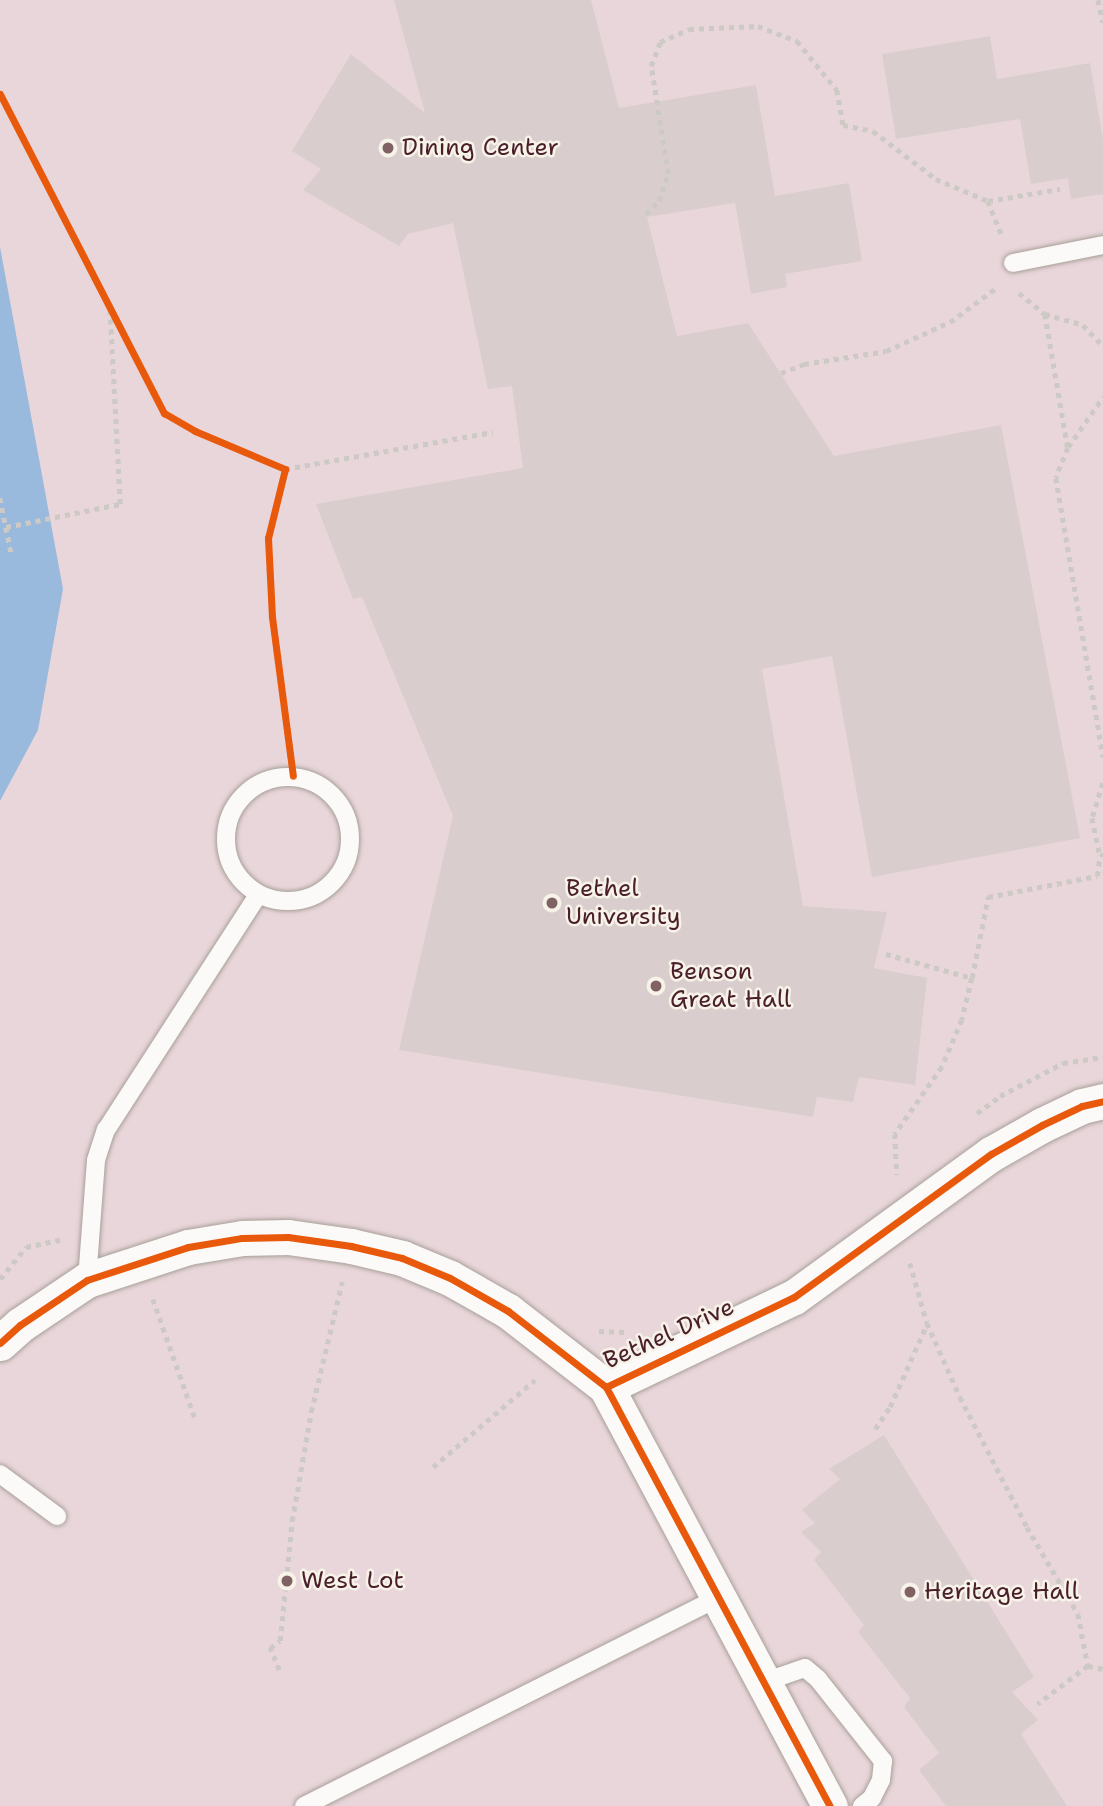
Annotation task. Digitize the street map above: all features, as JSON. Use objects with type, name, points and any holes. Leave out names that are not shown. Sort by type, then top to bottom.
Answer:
[{"type":"street","name":"Bethel Drive","points":[[0,1343],[20,1325],[87,1280],[175,1251],[242,1238],[288,1237],[351,1246],[402,1258],[450,1278],[508,1311],[606,1387],[794,1297],[990,1154],[1082,1106],[1103,1101]]},
{"type":"street","points":[[606,1387],[830,1806]]},
{"type":"lane","points":[[1013,262],[1103,245]]},
{"type":"lane","points":[[293,776],[318,784],[335,797],[347,818],[351,839],[346,864],[331,885],[306,899],[279,901],[258,895],[236,875],[225,849],[227,821],[243,794],[269,779],[293,776]]},
{"type":"lane","points":[[87,1280],[96,1160],[106,1130],[258,895]]},
{"type":"lane","points":[[0,1474],[57,1516]]},
{"type":"lane","points":[[304,1806],[719,1597]]},
{"type":"lane","points":[[764,1682],[805,1668],[818,1679],[867,1740],[883,1761],[876,1789],[862,1806]]},
{"type":"path","points":[[1098,0],[1103,22]]},
{"type":"path","points":[[646,214],[659,201],[668,174],[651,66],[660,42],[689,29],[758,26],[797,41],[837,90],[843,125],[873,131],[947,183],[988,201],[1060,189]]},
{"type":"path","points":[[0,94],[164,413],[195,430],[285,469],[493,432]]},
{"type":"path","points":[[781,373],[804,364],[886,351],[950,322],[1005,282]]},
{"type":"path","points":[[1015,290],[1045,314],[1083,325],[1103,346]]},
{"type":"path","points":[[6,527],[120,504],[110,307]]},
{"type":"path","points":[[1045,314],[1068,448]]},
{"type":"path","points":[[1103,397],[1068,448],[1056,478],[1103,757]]},
{"type":"path","points":[[285,469],[268,538],[272,617],[293,776]]},
{"type":"path","points":[[0,498],[12,552]]},
{"type":"path","points":[[904,1176],[897,1186],[895,1135],[942,1067],[962,1020],[988,897],[1097,876],[1101,855],[1091,818],[1103,783]]},
{"type":"path","points":[[886,954],[972,978]]},
{"type":"path","points":[[970,1118],[1000,1096],[1063,1063],[1103,1057]]},
{"type":"path","points":[[902,1219],[905,1249],[927,1323],[960,1397],[1021,1515],[1078,1614],[1088,1666]]},
{"type":"path","points":[[0,1279],[26,1247],[92,1232]]},
{"type":"path","points":[[279,1670],[270,1648],[280,1641],[292,1521],[312,1412],[351,1246]]},
{"type":"path","points":[[152,1295],[195,1418]]},
{"type":"path","points":[[875,1429],[890,1407],[927,1323]]},
{"type":"path","points":[[595,1331],[637,1332]]},
{"type":"path","points":[[433,1467],[541,1375]]},
{"type":"path","points":[[1038,1704],[1088,1666],[1103,1669]]},
{"type":"shaded area","name":"Bethel University","points":[[0,0],[1103,0],[1103,1806],[0,1806]]},
{"type":"water","points":[[0,247],[63,589],[38,730],[0,801]]},
{"type":"building","points":[[394,0],[591,0],[619,108],[756,85],[775,196],[849,183],[862,261],[785,274],[787,287],[751,294],[735,203],[647,217],[677,336],[748,323],[834,456],[1001,425],[1080,838],[872,877],[832,656],[762,669],[803,906],[887,912],[874,968],[927,978],[915,1085],[859,1077],[853,1102],[817,1097],[813,1117],[399,1050],[453,816],[362,597],[353,599],[316,504],[523,468],[512,386],[488,389],[453,223],[408,234],[399,246],[303,190],[321,169],[292,151],[351,54],[425,113]]},
{"type":"building","points":[[990,36],[997,79],[1090,63],[1103,140],[1103,194],[1071,199],[1068,178],[1031,184],[1020,119],[896,139],[882,54]]},
{"type":"building","name":"Heritage Hall","points":[[884,1435],[1034,1677],[1012,1692],[1038,1720],[1021,1734],[1067,1806],[946,1806],[919,1770],[939,1753],[904,1707],[910,1698],[858,1632],[864,1625],[814,1560],[821,1552],[801,1532],[815,1523],[802,1510],[840,1479],[829,1469]]},
{"type":"cycle path","points":[[0,94],[164,413],[195,431],[285,469],[268,538],[272,617],[293,776]]},
{"type":"cycle path","points":[[0,1343],[20,1325],[87,1280],[188,1247],[242,1238],[288,1237],[351,1246],[402,1258],[450,1278],[508,1311],[606,1387],[794,1297],[991,1154],[1082,1106],[1103,1101]]},
{"type":"cycle path","points":[[606,1387],[830,1806]]},
{"type":"place","name":"Dining Center","points":[[388,148]]},
{"type":"place","name":"Bethel University","points":[[552,903]]},
{"type":"place","name":"Benson Great Hall","points":[[656,986]]},
{"type":"place","name":"West Lot","points":[[287,1581]]},
{"type":"place","name":"Heritage Hall","points":[[910,1592]]}]
